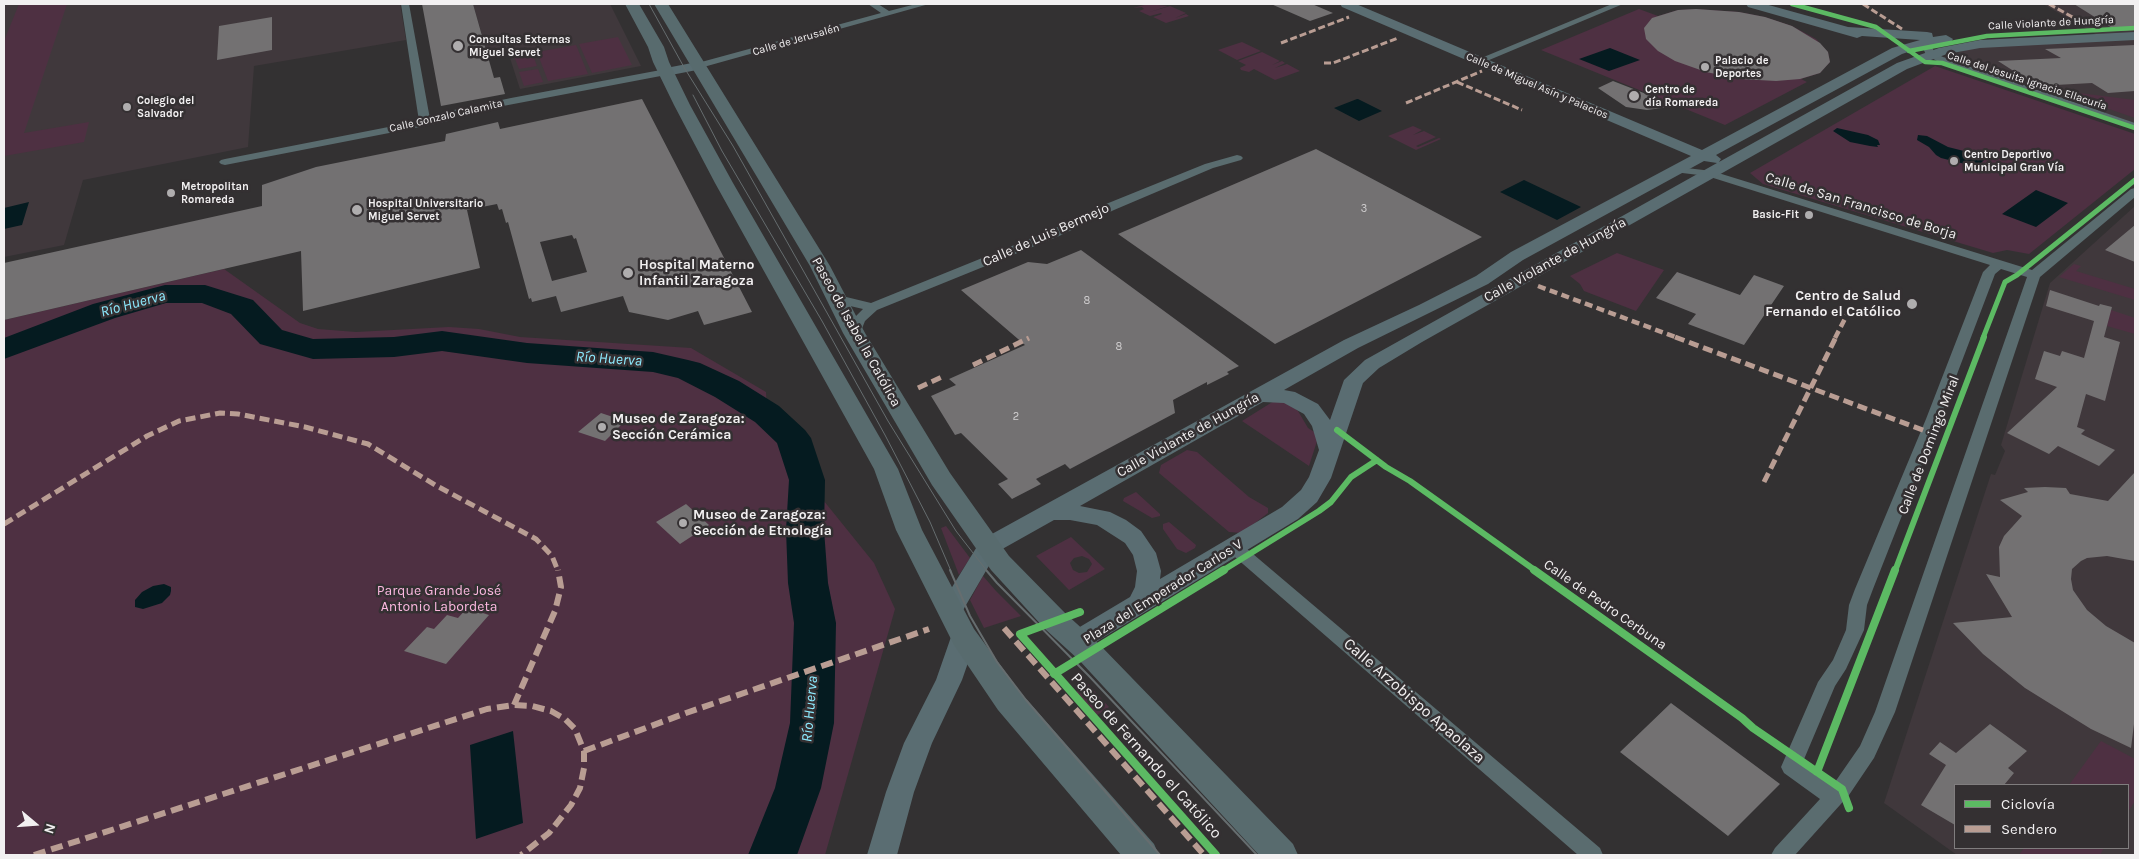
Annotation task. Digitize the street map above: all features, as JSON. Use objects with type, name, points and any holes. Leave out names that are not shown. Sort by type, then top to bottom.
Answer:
[{"type":"main road","points":[[632,4],[656,47],[666,72],[729,192],[786,294],[804,321],[886,469],[909,530],[957,624],[1009,701],[1142,855]]},
{"type":"main road","name":"Paseo de Isabel la Católica","points":[[660,4],[697,66],[726,109],[941,479],[974,522],[1007,572],[1077,641]]},
{"type":"main road","name":"Calle de Miguel Asín y Palacios","points":[[1346,4],[1479,61],[1706,165]]},
{"type":"main road","points":[[1752,4],[1880,42],[1897,51],[1902,58],[1902,66]]},
{"type":"main road","name":"Calle Violante de Hungría","points":[[1845,31],[1961,36],[2135,26]]},
{"type":"main road","name":"Calle Violante de Hungría","points":[[882,855],[900,792],[918,743],[949,680],[957,624],[989,546],[1351,344],[1482,280],[1518,256],[1678,170],[1731,161],[1902,66],[1928,49],[1961,36]]},
{"type":"main road","name":"Calle Violante de Hungría","points":[[1077,641],[1290,513],[1309,496],[1316,487],[1332,446],[1354,380],[1372,364],[1897,51],[1912,45],[1928,49],[1994,42],[2135,36]]},
{"type":"main road","name":"Calle de Jerusalén","points":[[666,72],[697,66]]},
{"type":"main road","points":[[1354,380],[1363,361],[1400,321]]},
{"type":"main road","points":[[1261,395],[1288,398],[1311,409],[1322,425],[1332,446]]},
{"type":"main road","points":[[1049,512],[1070,512],[1102,518],[1118,526],[1133,537],[1144,553],[1149,571],[1147,587],[1139,605]]},
{"type":"main road","name":"Paseo de Fernando el Católico","points":[[1077,641],[1281,855]]},
{"type":"street","points":[[405,4],[425,122]]},
{"type":"street","points":[[872,4],[888,14]]},
{"type":"street","name":"Calle de Jerusalén","points":[[697,66],[925,4]]},
{"type":"street","points":[[1479,61],[1619,4]]},
{"type":"street","name":"Calle del Jesuita Ignacio Ellacuría","points":[[1928,49],[1952,64],[2135,126]]},
{"type":"street","name":"Calle Gonzalo Calamita","points":[[225,162],[444,119],[458,112],[511,101],[666,72]]},
{"type":"street","name":"Calle de Luis Bermejo","points":[[854,332],[859,320],[872,307],[1053,234],[1110,207],[1219,163],[1237,158]]},
{"type":"street","name":"Calle de San Francisco de Borja","points":[[1706,165],[2034,276]]},
{"type":"street","points":[[1782,855],[1835,798],[1868,752],[1885,712],[2034,276],[2135,192]]},
{"type":"street","name":"Calle de Domingo Miral","points":[[1835,798],[1791,767],[1827,682],[1840,664],[1855,630],[1858,606],[1864,589],[1933,419],[1989,272],[2000,264]]},
{"type":"street","points":[[838,299],[872,307]]},
{"type":"street","name":"Calle Arzobispo Apaolaza","points":[[1234,547],[1593,855]]},
{"type":"shaded area","name":"Colegio del Salvador","points":[[4,4],[400,4],[406,40],[254,66],[248,147],[83,180],[64,245],[4,257]]},
{"type":"shaded area","points":[[473,4],[610,4],[641,66],[520,89],[509,55],[489,59]]},
{"type":"shaded area","points":[[2043,4],[2135,4],[2135,123],[1941,58],[1978,46],[2106,40]]},
{"type":"shaded area","points":[[2135,206],[2135,855],[1957,855],[1884,803],[1991,474],[1995,475],[2005,451],[2001,445],[2050,283]]},
{"type":"green space","points":[[19,4],[67,4],[24,133],[89,122],[84,142],[4,156],[4,41]]},
{"type":"green space","points":[[1148,4],[1168,6],[1150,12],[1170,6],[1186,13],[1175,18],[1186,14],[1189,16],[1166,23],[1153,17],[1161,13],[1150,16],[1139,11],[1144,9],[1142,7],[1133,8]]},
{"type":"green space","name":"Palacio de Deportes","points":[[1639,9],[1658,16],[1678,10],[1696,9],[1739,12],[1765,17],[1792,26],[1816,39],[1828,52],[1830,62],[1820,73],[1801,79],[1807,82],[1725,125],[1541,50]]},
{"type":"green space","points":[[618,37],[632,65],[592,73],[579,44]]},
{"type":"green space","points":[[1242,42],[1261,51],[1237,60],[1218,50]]},
{"type":"green space","points":[[576,45],[588,74],[548,81],[537,52]]},
{"type":"green space","points":[[1262,52],[1280,61],[1272,65],[1282,61],[1285,63],[1275,68],[1287,64],[1300,71],[1275,80],[1254,69],[1249,72],[1241,70],[1240,68],[1246,65],[1238,61]]},
{"type":"green space","points":[[532,53],[537,66],[519,69],[514,56]]},
{"type":"green space","name":"Centro Deportivo Municipal Gran Vía","points":[[1935,66],[2135,134],[2135,169],[2029,254],[2007,250],[1993,253],[1763,184],[1750,173]]},
{"type":"green space","points":[[538,69],[543,82],[524,86],[519,72]]},
{"type":"green space","points":[[2063,93],[2079,93],[2135,100],[2135,118]]},
{"type":"green space","points":[[1413,126],[1422,130],[1413,135],[1424,131],[1436,137],[1416,146],[1418,147],[1439,138],[1441,139],[1416,150],[1388,136]]},
{"type":"green space","points":[[1617,253],[1664,270],[1636,311],[1584,291],[1580,284],[1570,276]]},
{"type":"green space","points":[[2074,264],[2081,266],[2076,271],[2135,289],[2135,300],[2059,277]]},
{"type":"green space","name":"Parque Grande José Antonio Labordeta","points":[[224,269],[300,323],[318,329],[356,332],[449,327],[479,329],[520,337],[691,348],[766,392],[767,414],[793,438],[807,480],[874,563],[895,609],[825,855],[4,855],[4,320]],"holes":[[[659,364],[688,370],[727,389],[755,407],[707,381]]]},
{"type":"green space","points":[[2111,310],[2135,318],[2135,334],[2107,326]]},
{"type":"green space","points":[[1274,401],[1282,401],[1292,406],[1298,411],[1308,428],[1319,435],[1309,466],[1242,421]]},
{"type":"green space","points":[[1187,450],[1197,452],[1249,497],[1268,508],[1268,513],[1242,533],[1229,532],[1159,473],[1161,465]]},
{"type":"green space","points":[[1136,492],[1160,516],[1152,518],[1123,501],[1124,498]]},
{"type":"green space","points":[[1169,522],[1196,545],[1195,548],[1186,553],[1177,549],[1163,529],[1163,524]]},
{"type":"green space","points":[[946,526],[970,558],[959,575],[941,528]]},
{"type":"green space","points":[[1071,537],[1105,569],[1069,590],[1036,556]],"holes":[[[1082,556],[1089,559],[1092,564],[1087,572],[1079,573],[1073,570],[1070,563],[1074,558]]]},
{"type":"green space","points":[[983,576],[1021,616],[984,628],[970,600]]},
{"type":"green space","points":[[1088,684],[1109,707],[1096,716],[1074,693]]},
{"type":"green space","points":[[2101,741],[2135,759],[2135,801],[2129,810],[2129,784],[2070,784]]},
{"type":"green space","points":[[2023,849],[2103,849],[2100,855],[2019,855]]},
{"type":"water","points":[[1610,48],[1640,60],[1609,71],[1579,59]]},
{"type":"water","points":[[1358,99],[1382,111],[1359,121],[1334,108]]},
{"type":"water","points":[[1837,128],[1868,135],[1878,140],[1880,145],[1877,145],[1878,147],[1850,142],[1833,131]]},
{"type":"water","points":[[1918,135],[1927,136],[1948,147],[1980,155],[1984,160],[1977,167],[1941,158],[1929,147],[1917,140]]},
{"type":"water","points":[[1524,180],[1581,207],[1557,220],[1500,192]]},
{"type":"water","points":[[2036,190],[2068,203],[2036,227],[2002,214]]},
{"type":"water","points":[[29,202],[22,225],[4,229],[4,208]]},
{"type":"water","points":[[164,584],[171,587],[171,591],[170,595],[162,603],[143,609],[135,607],[135,600],[142,592],[153,586]]},
{"type":"water","points":[[513,731],[523,823],[476,839],[470,745]]},
{"type":"building","name":"Consultas Externas Miguel Servet","points":[[422,4],[473,4],[494,78],[500,77],[505,94],[441,106]]},
{"type":"building","points":[[1271,4],[1312,4],[1333,13],[1310,21]]},
{"type":"building","points":[[2074,4],[2135,4],[2135,30],[2117,31]]},
{"type":"building","points":[[1696,9],[1739,12],[1765,17],[1792,26],[1820,43],[1828,52],[1830,62],[1820,73],[1800,79],[1776,81],[1740,79],[1706,72],[1675,61],[1658,51],[1646,39],[1644,28],[1652,18],[1678,10]]},
{"type":"building","points":[[272,17],[272,50],[217,60],[219,26]]},
{"type":"building","points":[[2135,45],[2135,91],[2108,93],[2092,83],[2037,86],[1998,61],[2061,58],[2045,49]]},
{"type":"building","name":"Centro de día Romareda","points":[[1613,81],[1677,106],[1647,110],[1626,107],[1598,88]]},
{"type":"building","name":"Hospital Universitario Miguel Servet","points":[[642,99],[752,312],[704,325],[698,311],[668,320],[629,312],[623,296],[561,312],[556,296],[532,302],[531,298],[529,299],[508,222],[506,223],[502,209],[499,210],[497,204],[467,210],[480,268],[303,311],[301,251],[4,320],[4,263],[262,206],[262,185],[316,167],[445,141],[446,134],[498,122],[500,129]],"holes":[[[572,235],[574,239],[576,238],[587,272],[552,281],[540,242]]]},
{"type":"building","points":[[1316,149],[1482,237],[1275,344],[1118,234]]},
{"type":"building","points":[[2135,225],[2135,262],[2105,250]]},
{"type":"building","points":[[1081,250],[1239,366],[1227,372],[1229,374],[1207,385],[1207,382],[1173,400],[1175,413],[1070,469],[1065,464],[1036,479],[1041,484],[1012,499],[998,484],[1008,479],[961,433],[955,435],[931,396],[956,385],[949,379],[1025,345],[961,290],[1028,262],[1047,264]]},
{"type":"building","points":[[1677,272],[1740,295],[1754,275],[1784,286],[1744,345],[1688,324],[1696,314],[1656,298]]},
{"type":"building","points":[[2050,290],[2099,306],[2100,304],[2112,307],[2104,337],[2120,342],[2105,401],[2086,394],[2077,427],[2085,430],[2081,434],[2115,450],[2099,466],[2058,446],[2049,454],[2007,433],[2057,387],[2035,379],[2044,351],[2060,356],[2062,351],[2084,358],[2094,321],[2046,306]]},
{"type":"building","name":"Museo de Zaragoza: Sección Cerámica","points":[[601,413],[625,421],[605,441],[578,432]]},
{"type":"building","points":[[2135,472],[2135,561],[2107,556],[2087,558],[2072,569],[2071,579],[2073,590],[2087,610],[2106,626],[2135,643],[2135,716],[2131,748],[2091,729],[2025,688],[1983,654],[1953,623],[2012,617],[1986,574],[2000,577],[1999,547],[2004,536],[2022,516],[2000,500],[2028,492],[2024,488],[2045,487],[2066,488],[2070,494],[2108,501]]},
{"type":"building","name":"Museo de Zaragoza: Sección de Etnología","points":[[686,504],[709,525],[680,544],[656,522]]},
{"type":"building","points":[[467,608],[489,615],[446,664],[404,651],[427,627],[434,629],[447,615],[458,618]]},
{"type":"building","points":[[1671,703],[1780,784],[1728,836],[1620,752]]},
{"type":"building","points":[[1990,724],[2027,751],[2008,768],[2014,773],[2005,784],[1954,784],[1954,824],[1921,805],[1946,765],[1929,754],[1940,742],[1956,753]]},
{"type":"waterway","name":"Río Huerva","points":[[4,349],[104,311],[165,294],[205,294],[242,307],[271,337],[313,349],[394,347],[442,341],[527,353],[653,362],[688,370],[727,389],[767,414],[793,438],[807,480],[805,530],[808,583],[815,623],[812,723],[798,788],[773,855]]},
{"type":"tram line","points":[[649,4],[685,69],[733,146],[888,421],[956,531],[987,571]]},
{"type":"tram line","points":[[693,95],[722,151],[822,321],[885,435],[930,522],[951,571]]},
{"type":"tram line","points":[[950,570],[970,616],[997,662],[1026,700],[1160,855]]},
{"type":"tram line","points":[[986,570],[1089,676],[1257,855]]},
{"type":"marked path","points":[[1863,4],[1902,29]]},
{"type":"marked path","points":[[2049,4],[2083,23]]},
{"type":"marked path","points":[[1281,43],[1349,17]]},
{"type":"marked path","points":[[1324,63],[1333,63],[1398,38]]},
{"type":"marked path","points":[[1406,103],[1482,71]]},
{"type":"marked path","points":[[1457,82],[1522,110]]},
{"type":"marked path","points":[[1538,286],[1928,432]]},
{"type":"marked path","points":[[1764,482],[1849,311]]},
{"type":"marked path","points":[[973,365],[1029,338]]},
{"type":"marked path","points":[[918,388],[942,377]]},
{"type":"marked path","points":[[4,524],[147,436],[179,421],[201,416],[220,413],[238,414],[305,427],[368,444],[435,485],[536,539],[552,556],[558,569],[561,587],[555,611],[514,705]]},
{"type":"marked path","points":[[1004,628],[1204,855]]},
{"type":"marked path","points":[[584,751],[686,713],[929,629]]},
{"type":"marked path","points":[[34,855],[487,709],[514,705],[532,706],[551,711],[565,719],[575,729],[584,751],[584,768],[580,788],[571,805],[549,833],[521,855]]},
{"type":"cycle path","points":[[1792,4],[1876,27],[1925,62],[1942,63],[2135,128]]},
{"type":"cycle path","points":[[1909,51],[1987,36],[2135,28]]},
{"type":"cycle path","points":[[1817,772],[2005,282],[2017,275],[2135,180]]},
{"type":"cycle path","name":"Calle de Pedro Cerbuna","points":[[1337,430],[1386,467],[1410,481],[1742,718],[1753,728],[1842,789],[1849,808]]},
{"type":"cycle path","name":"Plaza del Emperador Carlos V","points":[[1054,674],[1319,511],[1331,502],[1351,477],[1377,460]]},
{"type":"cycle path","points":[[1080,612],[1020,634],[1216,855]]},
{"type":"place","name":"Consultas Externas Miguel Servet","points":[[458,46]]},
{"type":"place","name":"Palacio de Deportes","points":[[1705,67]]},
{"type":"place","name":"Centro de día Romareda","points":[[1634,96]]},
{"type":"place","name":"Colegio del Salvador","points":[[127,107]]},
{"type":"place","name":"Centro Deportivo Municipal Gran Vía","points":[[1954,161]]},
{"type":"place","name":"Metropolitan Romareda","points":[[171,193]]},
{"type":"place","name":"Hospital Universitario Miguel Servet","points":[[357,210]]},
{"type":"place","name":"Basic-Fit","points":[[1809,215]]},
{"type":"place","name":"Hospital Materno Infantil Zaragoza","points":[[628,273]]},
{"type":"place","name":"Centro de Salud Fernando el Católico","points":[[1912,304]]},
{"type":"place","name":"Museo de Zaragoza: Sección Cerámica","points":[[602,427]]},
{"type":"place","name":"Museo de Zaragoza: Sección de Etnología","points":[[683,523]]}]
